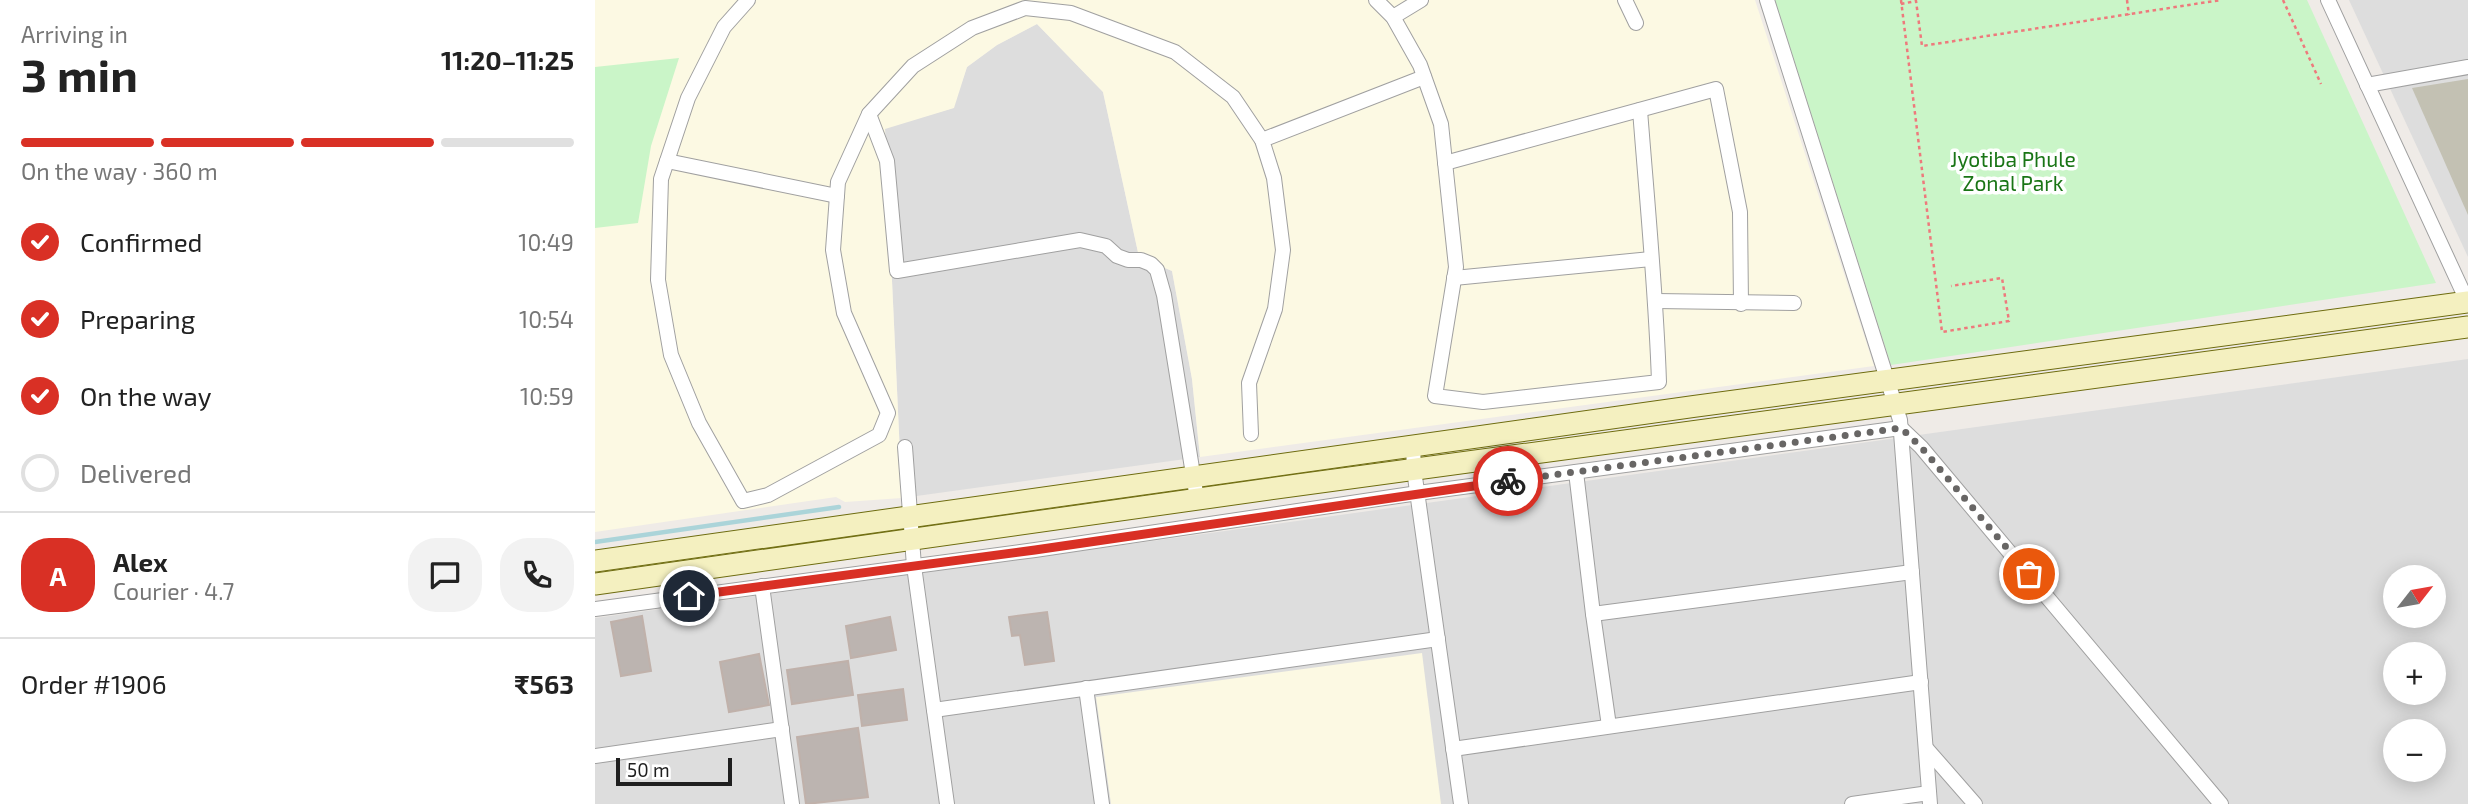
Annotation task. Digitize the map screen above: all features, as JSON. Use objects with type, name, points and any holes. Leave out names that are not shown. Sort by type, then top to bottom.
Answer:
[{"type":"street","points":[[748,0],[724,27],[688,98],[661,179],[658,280],[671,355],[699,423],[743,501],[768,495],[879,435],[888,413],[844,313],[833,250],[838,182],[869,114],[913,65],[972,27],[1025,8],[1071,13],[1175,52],[1233,97],[1262,139],[1274,178],[1283,250],[1275,309],[1249,383],[1251,434]]},
{"type":"street","points":[[1376,0],[1392,17],[1420,65],[1441,124],[1456,267],[1435,396],[1483,402],[1659,382],[1656,301],[1640,110]]},
{"type":"street","points":[[1392,17],[1421,0]]},
{"type":"street","points":[[1625,0],[1636,23]]},
{"type":"street","points":[[1767,0],[1896,405],[1901,428],[1930,799],[1852,804]]},
{"type":"street","points":[[595,561],[1887,379],[2468,302],[2328,0]]},
{"type":"street","points":[[2367,85],[2468,67]]},
{"type":"street","points":[[1262,139],[1424,78]]},
{"type":"street","points":[[1445,163],[1716,89],[1740,212],[1741,304]]},
{"type":"street","points":[[869,114],[887,161],[897,271],[1080,240],[1106,246],[1117,256],[1140,260],[1151,264],[1157,270],[1164,295],[1197,499]]},
{"type":"street","points":[[667,161],[837,196]]},
{"type":"street","points":[[1454,278],[1651,259]]},
{"type":"street","points":[[1656,301],[1794,303]]},
{"type":"street","points":[[595,584],[1197,499],[2468,327]]},
{"type":"street","points":[[595,609],[1901,428]]},
{"type":"street","points":[[1901,428],[1921,447],[2221,804]]},
{"type":"street","points":[[1413,445],[1414,470],[1461,804]]},
{"type":"street","points":[[905,447],[914,566],[947,804]]},
{"type":"street","points":[[1576,472],[1609,726]]},
{"type":"street","points":[[1593,614],[1912,572]]},
{"type":"street","points":[[762,586],[792,804]]},
{"type":"street","points":[[934,710],[1438,639]]},
{"type":"street","points":[[1453,749],[1921,682]]},
{"type":"street","points":[[1086,688],[1102,804]]},
{"type":"street","points":[[595,756],[782,729]]},
{"type":"street","points":[[1926,748],[1975,804]]},
{"type":"path","points":[[2127,0],[2130,15]]},
{"type":"path","points":[[1951,286],[2002,278],[2009,321],[1942,332],[1901,2],[1916,1],[1922,46],[2221,0]]},
{"type":"path","points":[[2283,0],[2321,84]]},
{"type":"shaded area","points":[[595,0],[1755,0],[1874,366],[1200,457],[1192,379],[1172,271],[1139,257],[1103,92],[1037,24],[997,45],[967,67],[954,108],[885,129],[902,498],[845,502],[836,497],[595,532]]},
{"type":"shaded area","points":[[2349,0],[2468,0],[2468,257]]},
{"type":"shaded area","points":[[1037,24],[1103,92],[1139,257],[1172,271],[1192,379],[1200,457],[902,498],[885,128],[953,108],[967,67],[997,45]]},
{"type":"shaded area","points":[[2468,79],[2468,215],[2412,88]]},
{"type":"shaded area","points":[[2468,359],[2468,804],[595,804],[595,618]]},
{"type":"shaded area","points":[[1422,653],[1441,804],[1111,804],[1096,697]]},
{"type":"green space","name":"Jyotiba Phule Zonal Park","points":[[1775,0],[2307,0],[2436,283],[1891,365]]},
{"type":"green space","points":[[679,58],[651,146],[638,223],[595,228],[595,67]]},
{"type":"building","points":[[1047,612],[1054,661],[1025,665],[1020,635],[1012,636],[1009,617]]},
{"type":"building","points":[[642,616],[651,671],[621,676],[611,622]]},
{"type":"building","points":[[890,617],[896,650],[851,658],[846,626]]},
{"type":"building","points":[[759,654],[769,705],[729,712],[720,662]]},
{"type":"building","points":[[848,661],[853,695],[792,704],[787,670]]},
{"type":"building","points":[[903,689],[907,720],[862,726],[858,695]]},
{"type":"building","points":[[858,728],[868,797],[806,804],[797,737]]},
{"type":"waterway","points":[[595,542],[839,507]]},
{"type":"way so far","points":[[1508,481],[1901,428],[1921,447],[2029,574]]},
{"type":"route","points":[[689,596],[1035,550],[1508,481]]}]
